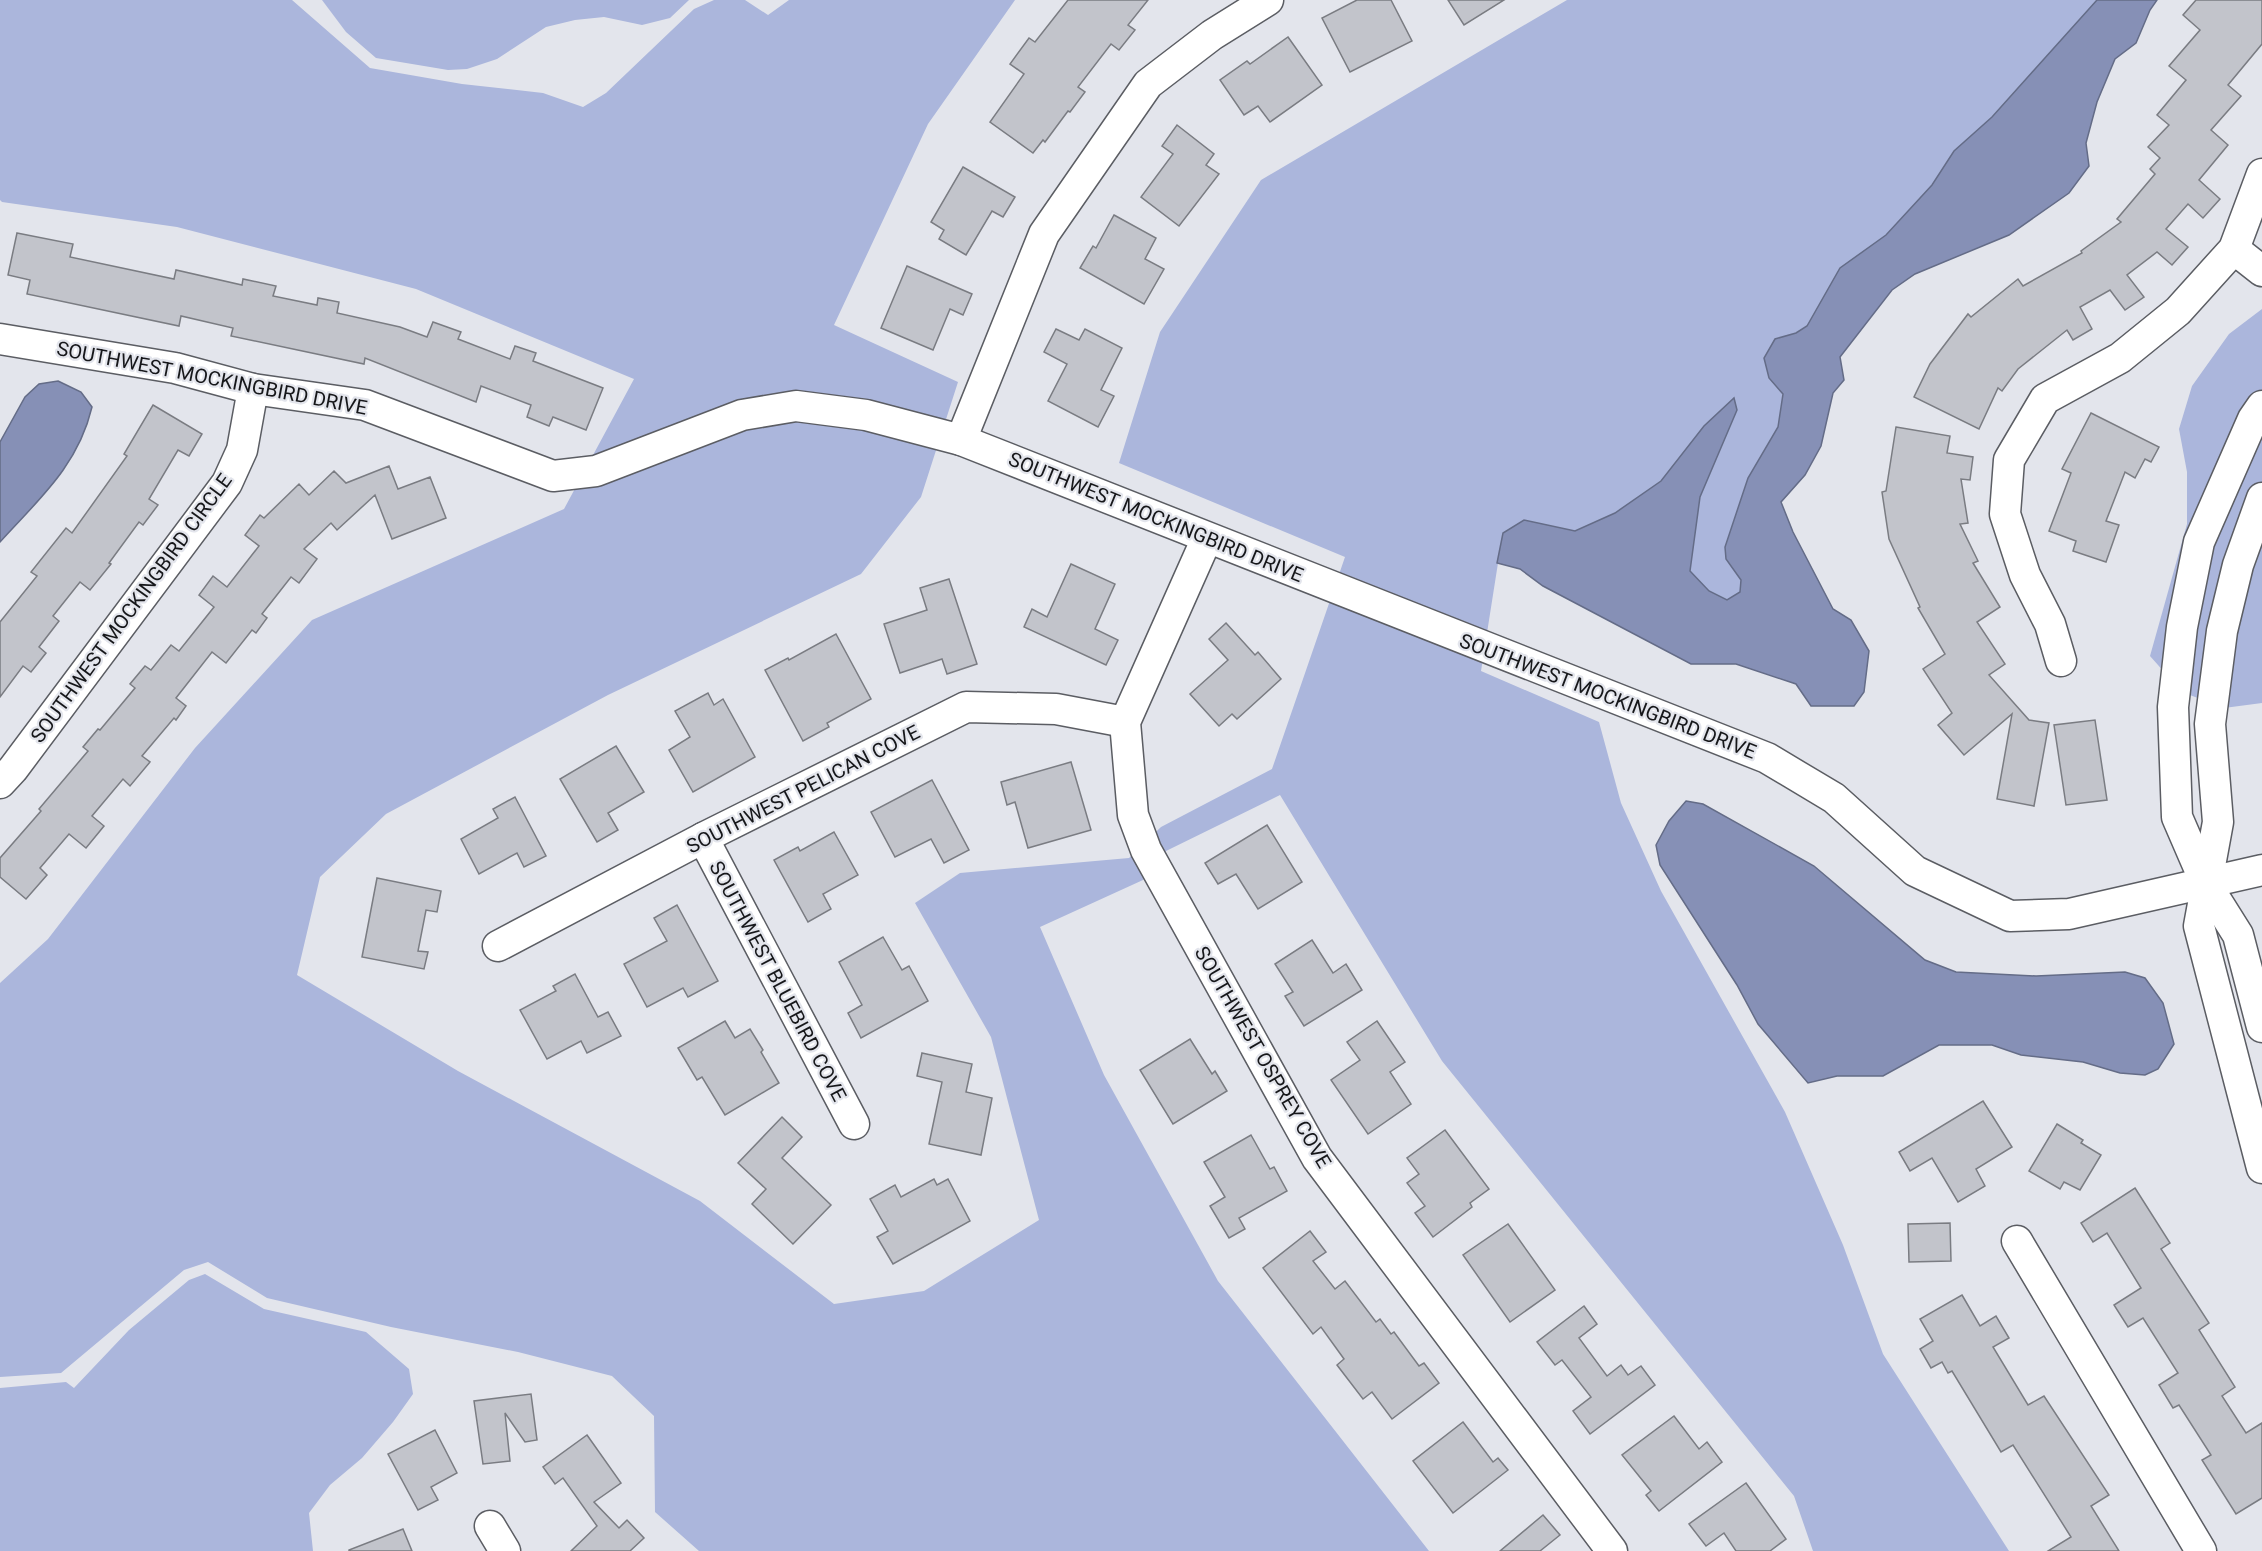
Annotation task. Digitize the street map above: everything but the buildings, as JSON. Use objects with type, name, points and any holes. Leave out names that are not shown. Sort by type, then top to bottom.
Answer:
[{"type":"street","points":[[961,440],[1044,234],[1148,84],[1212,35],[1268,0]]},
{"type":"street","points":[[2061,661],[2050,624],[2025,575],[2005,514],[2009,460],[2045,399],[2120,358],[2178,311],[2234,249],[2262,174]]},
{"type":"street","points":[[2234,249],[2262,271]]},
{"type":"street","name":"SOUTHWEST MOCKINGBIRD DRIVE","points":[[0,339],[175,369],[253,389],[364,405],[553,476],[596,471],[742,415],[796,406],[867,415],[961,440],[1767,758],[1834,798],[1915,871],[2010,916],[2069,914],[2262,870]]},
{"type":"street","name":"SOUTHWEST MOCKINGBIRD CIRCLE","points":[[0,783],[19,761],[227,483],[242,450],[253,389]]},
{"type":"street","points":[[2262,406],[2253,419],[2199,542],[2182,627],[2173,707],[2177,817],[2206,884],[2238,935],[2262,1027]]},
{"type":"street","points":[[2262,498],[2238,565],[2222,631],[2210,724],[2218,822],[2199,926],[2262,1168]]},
{"type":"street","name":"SOUTHWEST OSPREY COVE","points":[[1207,538],[1125,722],[1133,815],[1146,850],[1317,1158],[1612,1551]]},
{"type":"street","name":"SOUTHWEST PELICAN COVE","points":[[498,946],[703,838],[966,707],[1056,709],[1125,722]]},
{"type":"street","name":"SOUTHWEST BLUEBIRD COVE","points":[[703,838],[854,1124]]},
{"type":"street","points":[[2017,1241],[2201,1551]]},
{"type":"shaded area","points":[[0,0],[292,0],[370,68],[462,84],[543,93],[583,107],[606,93],[694,9],[714,0],[745,0],[768,15],[789,0],[1015,0],[928,124],[834,325],[958,382],[921,497],[861,574],[608,695],[386,814],[320,877],[297,975],[458,1071],[700,1201],[834,1304],[924,1291],[1039,1220],[991,1037],[915,903],[960,873],[1129,858],[1161,827],[1272,769],[1345,557],[1119,463],[1160,332],[1261,180],[1567,0],[2157,0],[2150,10],[2136,43],[2115,59],[2097,102],[2086,143],[2089,166],[2069,193],[2009,235],[1915,274],[1892,290],[1840,357],[1844,380],[1833,393],[1821,446],[1805,475],[1781,503],[1793,532],[1833,609],[1851,620],[1869,651],[1864,692],[1854,706],[1811,706],[1796,684],[1736,664],[1691,664],[1543,586],[1520,569],[1498,563],[1481,671],[1599,722],[1621,803],[1661,891],[1785,1112],[1843,1245],[1883,1354],[2009,1551],[1813,1551],[1794,1496],[1442,1061],[1280,795],[1166,851],[1143,880],[1040,927],[1104,1075],[1218,1281],[1429,1551],[699,1551],[655,1512],[654,1416],[612,1376],[518,1352],[391,1327],[267,1298],[208,1262],[184,1270],[61,1373],[0,1377],[0,983],[48,939],[195,748],[312,620],[564,509],[634,379],[416,289],[177,227],[2,202],[0,200]]},
{"type":"shaded area","points":[[322,0],[689,0],[670,18],[642,25],[604,17],[575,20],[546,27],[497,59],[467,69],[448,70],[376,58],[346,32]]},
{"type":"shaded area","points":[[2097,0],[2157,0],[2150,10],[2136,43],[2115,59],[2097,102],[2086,143],[2089,166],[2069,193],[2009,235],[1915,274],[1892,290],[1840,357],[1844,380],[1833,393],[1821,446],[1805,475],[1781,502],[1793,532],[1833,609],[1851,620],[1869,651],[1864,692],[1854,706],[1811,706],[1796,684],[1736,664],[1691,664],[1543,586],[1520,569],[1497,563],[1503,533],[1524,520],[1575,531],[1615,513],[1661,481],[1704,426],[1734,398],[1737,410],[1700,497],[1690,571],[1709,591],[1727,600],[1740,592],[1741,580],[1726,559],[1725,547],[1748,478],[1778,427],[1783,394],[1769,378],[1764,358],[1775,339],[1796,333],[1807,326],[1840,268],[1886,235],[1932,185],[1954,151],[1992,117]]},
{"type":"shaded area","points":[[2262,309],[2262,703],[2224,708],[2182,692],[2150,656],[2187,524],[2187,472],[2179,429],[2192,386],[2229,334]]},
{"type":"shaded area","points":[[58,381],[81,392],[92,407],[86,428],[67,464],[43,496],[0,542],[0,442],[25,397],[39,384]]},
{"type":"shaded area","points":[[1686,801],[1703,804],[1814,866],[1925,960],[1956,972],[2036,976],[2125,972],[2145,978],[2163,1003],[2174,1044],[2158,1069],[2145,1075],[2120,1073],[2083,1062],[2021,1055],[1992,1045],[1939,1045],[1883,1076],[1837,1076],[1808,1083],[1758,1024],[1737,985],[1660,865],[1656,845],[1669,821]]},
{"type":"shaded area","points":[[205,1274],[264,1309],[366,1332],[409,1369],[413,1394],[393,1422],[362,1458],[330,1485],[309,1513],[313,1551],[0,1551],[0,1388],[66,1382],[74,1388],[129,1330],[189,1280]]}]
